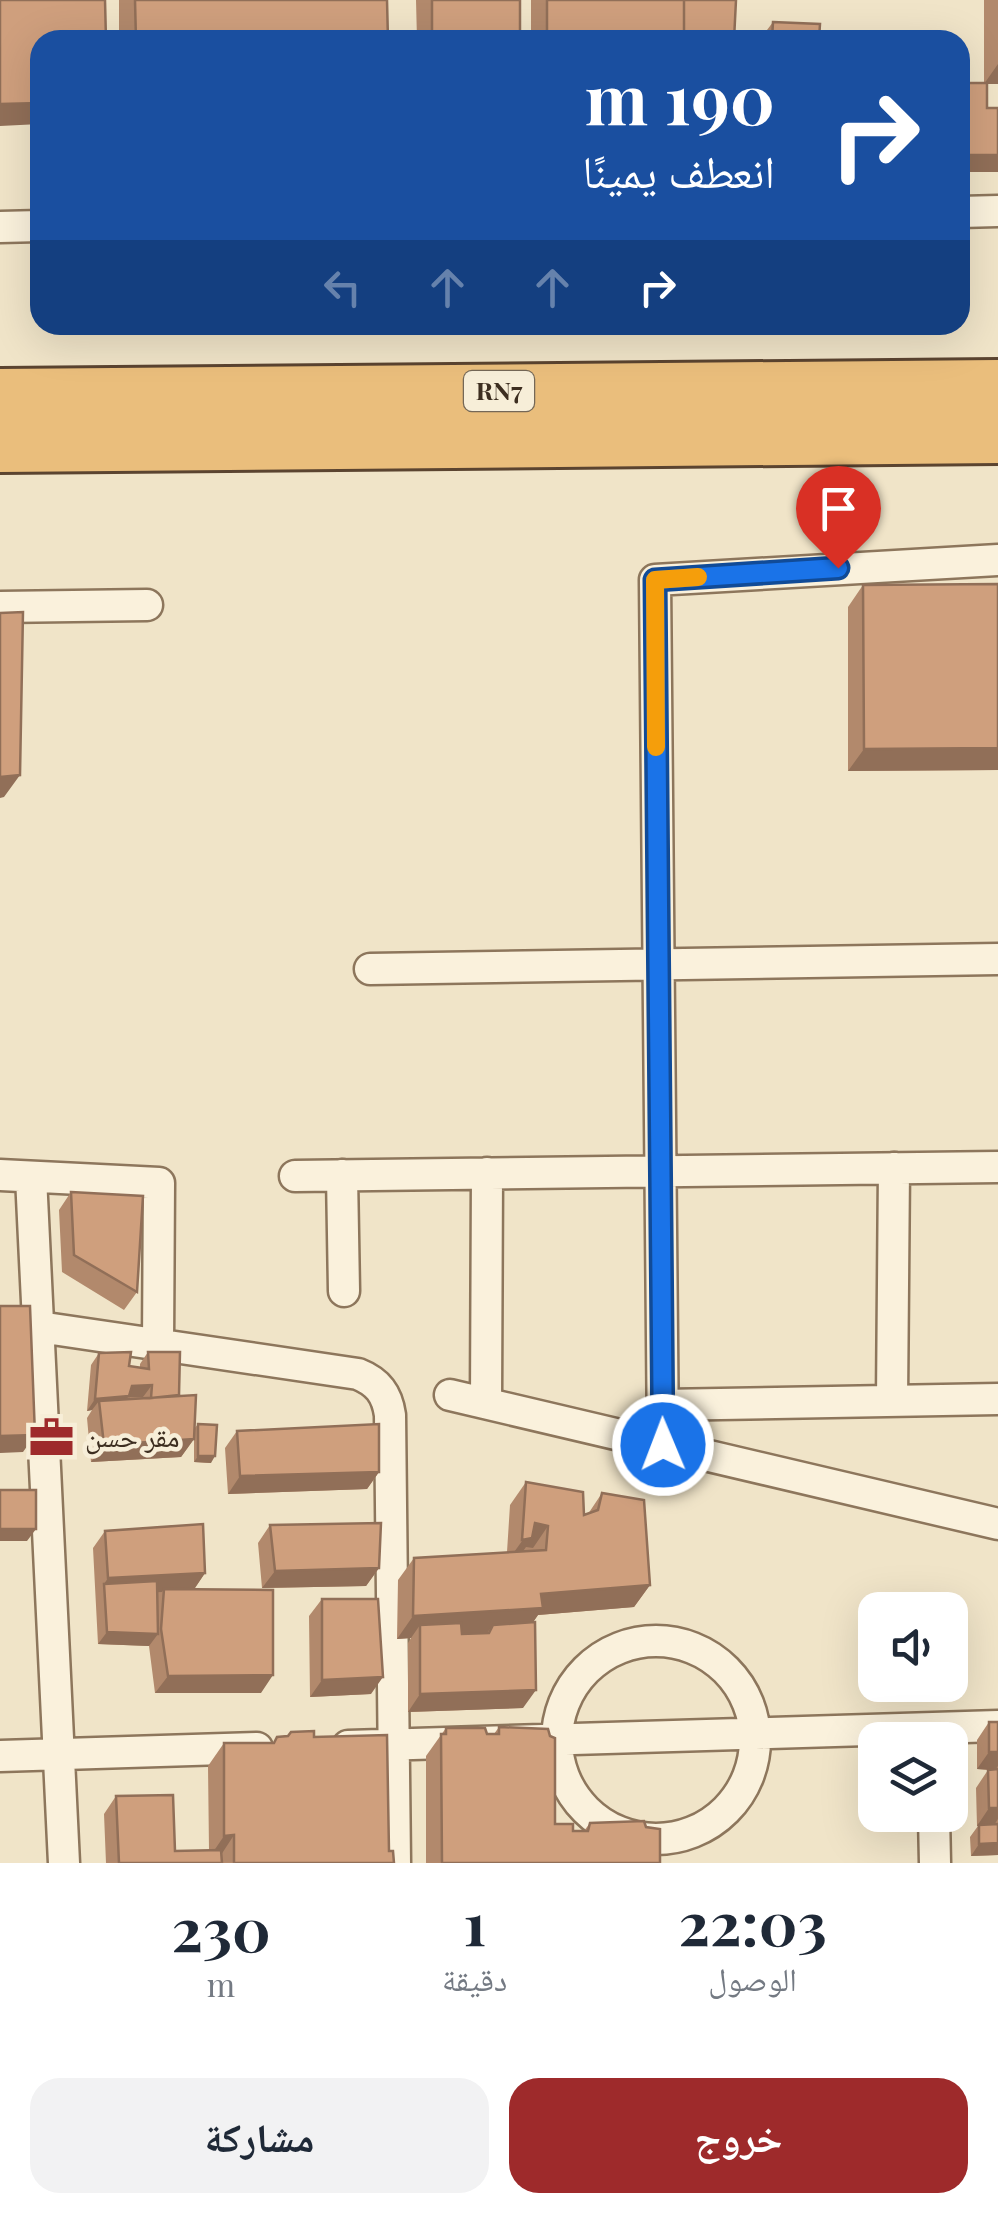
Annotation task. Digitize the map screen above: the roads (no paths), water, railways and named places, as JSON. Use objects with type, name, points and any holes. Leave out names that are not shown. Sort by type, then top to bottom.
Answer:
[{"type":"highway","name":"RN7","points":[[0,395],[998,386]]},
{"type":"highway","name":"RN7","points":[[0,446],[998,438]]},
{"type":"street","points":[[970,212],[998,211]]},
{"type":"street","points":[[0,227],[30,226]]},
{"type":"street","points":[[663,1445],[655,580],[998,560]]},
{"type":"street","points":[[0,608],[147,605]]},
{"type":"street","points":[[370,969],[998,959]]},
{"type":"street","points":[[295,1176],[998,1167]]},
{"type":"street","points":[[892,1400],[894,1168]]},
{"type":"street","points":[[486,1403],[487,1173]]},
{"type":"street","points":[[0,1175],[158,1182],[158,1345]]},
{"type":"street","points":[[342,1175],[344,1291]]},
{"type":"street","points":[[31,1177],[64,1863]]},
{"type":"street","points":[[39,1328],[358,1374],[384,1394],[390,1415],[395,1863]]},
{"type":"street","points":[[450,1395],[998,1524]]},
{"type":"street","points":[[662,1404],[998,1399]]},
{"type":"street","points":[[653,1640],[690,1646],[723,1666],[746,1696],[756,1732],[750,1772],[730,1806],[660,1851],[586,1812],[564,1779],[557,1740],[564,1702],[585,1670],[616,1649],[653,1640]]},
{"type":"street","points":[[968,1730],[998,1726]]},
{"type":"street","points":[[0,1756],[756,1732],[858,1733]]},
{"type":"street","points":[[934,1832],[935,1863]]},
{"type":"place","name":"مقر حسن","points":[[52,1437]]}]
